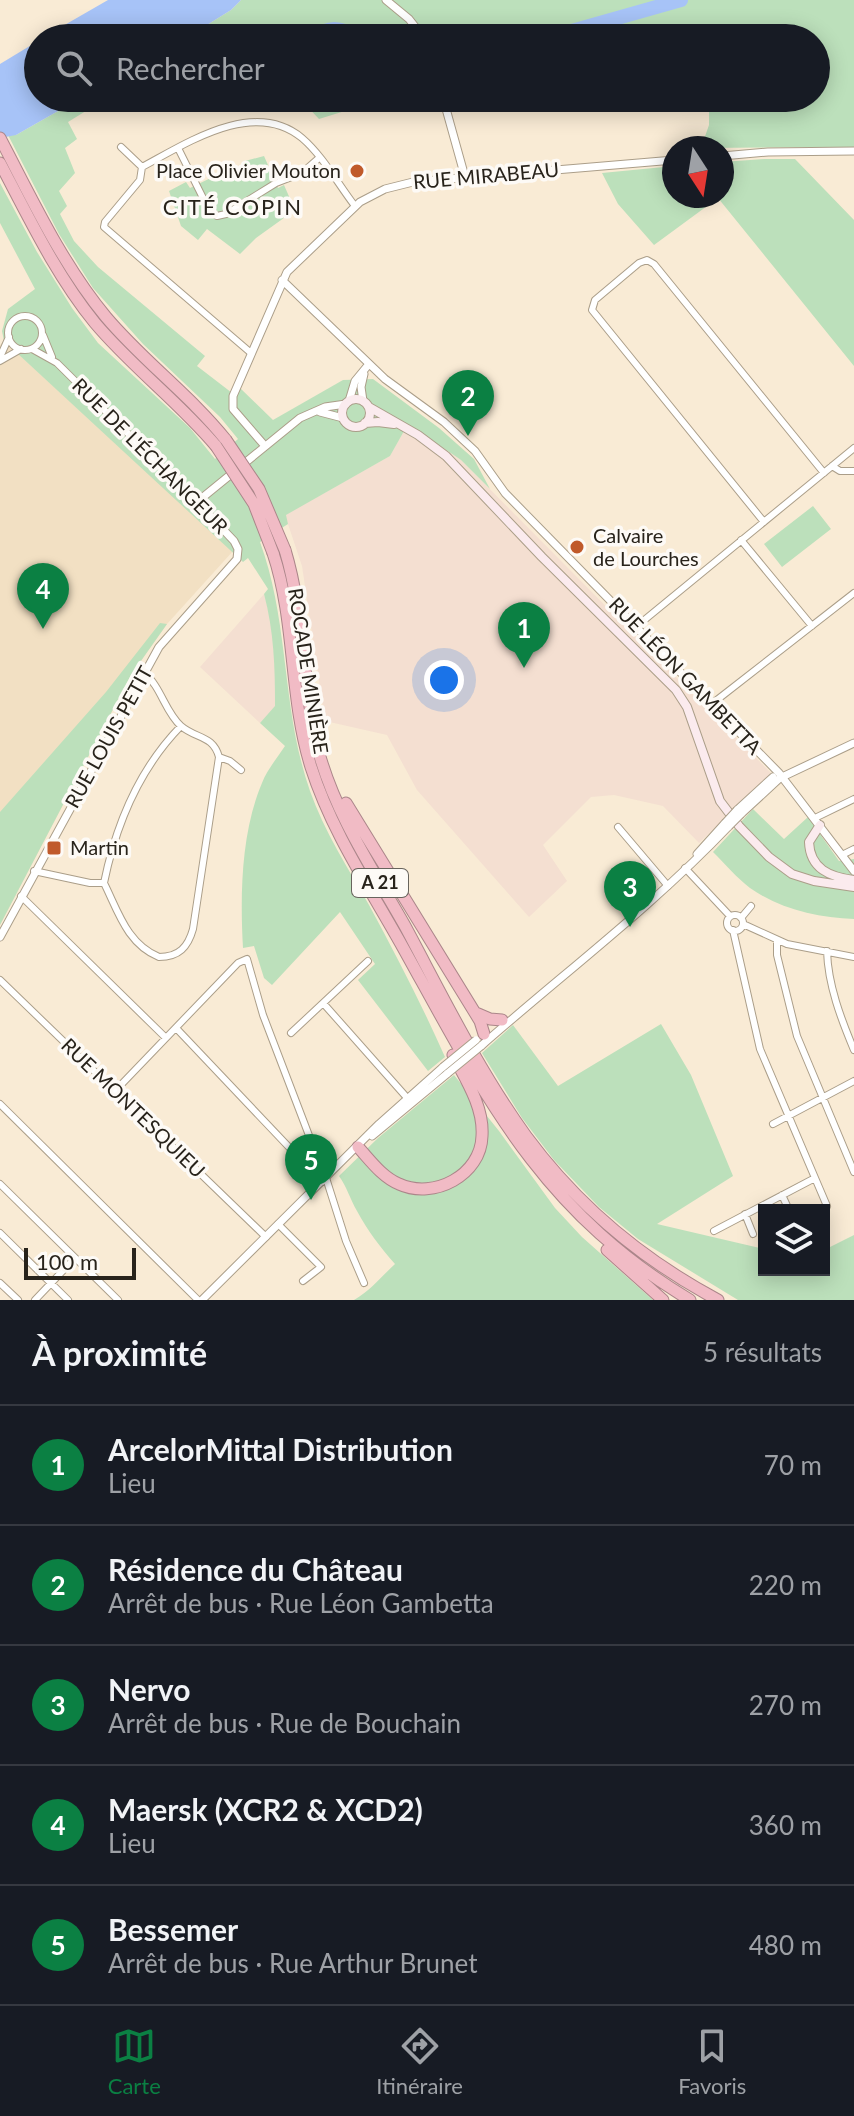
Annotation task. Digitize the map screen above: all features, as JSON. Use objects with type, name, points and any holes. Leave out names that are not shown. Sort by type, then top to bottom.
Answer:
[{"type":"highway","name":"ROCADE MINIÈRE","points":[[0,138],[14,178]]},
{"type":"highway","name":"ROCADE MINIÈRE","points":[[0,163],[14,178],[96,304],[123,336],[207,417],[221,443],[252,476],[266,502],[298,612],[311,712],[324,768],[347,821],[480,1062],[518,1124],[563,1181],[604,1221],[649,1258],[718,1300]]},
{"type":"highway","name":"ROCADE MINIÈRE","points":[[279,551],[301,722],[318,785],[343,841],[514,1140],[543,1177],[583,1219],[638,1266],[690,1300]]},
{"type":"highway","points":[[311,712],[346,804],[475,1013],[481,1041]]},
{"type":"highway","points":[[475,1013],[502,1020]]},
{"type":"highway","points":[[358,1147],[390,1179],[416,1189],[447,1184],[475,1163],[482,1142],[481,1119],[442,1031],[442,1017]]},
{"type":"highway","points":[[583,1219],[586,1230],[663,1300]]},
{"type":"main road","points":[[403,426],[383,422],[354,427],[343,418],[348,402],[366,404],[425,439],[446,456],[676,690],[690,714],[723,806],[761,849],[779,866],[799,877],[854,887]]},
{"type":"main road","points":[[365,423],[370,416],[366,404]]},
{"type":"main road","points":[[817,821],[809,842],[814,862],[827,874],[854,880]]},
{"type":"street","points":[[386,0],[413,24]]},
{"type":"street","points":[[447,112],[465,177]]},
{"type":"street","points":[[142,167],[222,129],[268,122],[299,136],[355,206]]},
{"type":"street","points":[[121,147],[142,167]]},
{"type":"street","points":[[178,148],[209,210],[217,216],[223,216],[276,183],[302,173],[319,158]]},
{"type":"street","points":[[734,155],[854,151]]},
{"type":"street","name":"RUE MIRABEAU","points":[[265,446],[232,406],[233,396],[282,280],[355,206],[391,187],[465,177],[662,161]]},
{"type":"street","points":[[142,167],[140,180],[104,227],[251,353]]},
{"type":"street","points":[[764,522],[594,313],[593,302],[639,263],[652,262],[824,473]]},
{"type":"street","name":"RUE LÉON GAMBETTA","points":[[282,280],[392,385],[448,426],[482,458],[505,493],[781,774],[853,870]]},
{"type":"street","points":[[23,315],[39,321],[43,335],[40,342],[32,349],[21,349],[0,359],[11,323],[23,315]]},
{"type":"street","name":"RUE DE L'ÉCHANGEUR","points":[[43,335],[57,363]]},
{"type":"street","points":[[9,337],[21,349]]},
{"type":"street","name":"RUE DE L'ÉCHANGEUR","points":[[32,349],[57,363],[233,539],[238,551]]},
{"type":"street","points":[[197,502],[309,413],[348,402],[355,381],[369,364]]},
{"type":"street","points":[[366,404],[361,384],[369,364]]},
{"type":"street","points":[[309,413],[327,412],[343,418]]},
{"type":"street","points":[[637,626],[854,448]]},
{"type":"street","points":[[832,466],[840,471],[854,471]]},
{"type":"street","points":[[741,540],[812,626]]},
{"type":"street","name":"RUE LOUIS PETIT","points":[[0,937],[144,673],[167,636],[236,561],[238,551]]},
{"type":"street","points":[[713,703],[854,593]]},
{"type":"street","points":[[144,673],[181,726],[211,742],[219,757],[193,929],[187,945],[177,954],[155,956],[125,928],[104,883],[115,835],[130,798],[157,753],[181,726]]},
{"type":"street","points":[[0,1104],[200,1300],[409,1100],[668,886],[739,812],[781,774],[854,743]]},
{"type":"street","points":[[219,757],[241,770]]},
{"type":"street","points":[[817,821],[854,799]]},
{"type":"street","points":[[618,827],[668,886]]},
{"type":"street","points":[[842,855],[854,849]]},
{"type":"street","points":[[685,868],[730,916]]},
{"type":"street","points":[[34,871],[104,883]]},
{"type":"street","points":[[21,896],[166,1038]]},
{"type":"street","points":[[733,930],[739,929],[751,906]]},
{"type":"street","points":[[730,916],[735,915],[777,940],[854,957]]},
{"type":"street","points":[[730,916],[727,925],[733,930],[759,1044],[826,1204]]},
{"type":"street","points":[[777,940],[777,955],[795,1031],[854,1172]]},
{"type":"street","points":[[827,951],[840,1015],[854,1050]]},
{"type":"street","points":[[115,1091],[238,963],[247,959],[265,1021],[318,1159],[312,1172]]},
{"type":"street","points":[[291,1033],[368,961]]},
{"type":"street","name":"RUE MONTESQUIEU","points":[[0,980],[266,1237]]},
{"type":"street","points":[[323,1003],[409,1100]]},
{"type":"street","points":[[481,1041],[502,1020],[524,1006]]},
{"type":"street","points":[[176,1028],[312,1172],[324,1180],[364,1283]]},
{"type":"street","points":[[773,1124],[854,1081]]},
{"type":"street","points":[[714,1231],[815,1178]]},
{"type":"street","points":[[0,1184],[118,1300]]},
{"type":"street","points":[[782,1195],[786,1204]]},
{"type":"street","points":[[745,1214],[753,1234]]},
{"type":"street","points":[[278,1224],[321,1267],[303,1281]]},
{"type":"street","points":[[0,1233],[68,1300]]},
{"type":"street","points":[[35,1300],[75,1258]]},
{"type":"street","points":[[0,1283],[18,1300]]},
{"type":"shaded area","points":[[4,341],[233,551],[167,624],[131,675],[0,925],[0,345]]},
{"type":"shaded area","points":[[408,424],[461,460],[771,773],[699,843],[663,806],[614,795],[591,797],[543,845],[567,881],[529,917],[417,790],[387,735],[325,721],[302,566],[285,515],[390,456]]},
{"type":"shaded area","points":[[264,594],[272,625],[275,707],[260,723],[200,667]]},
{"type":"green space","points":[[241,0],[854,0],[854,147],[734,148],[734,136],[705,136],[709,112],[830,112],[830,24],[208,24]]},
{"type":"green space","points":[[56,112],[84,112],[68,122],[77,139],[65,148],[75,173],[59,191],[67,206],[60,214],[74,241],[98,267],[205,356],[197,366],[236,396],[240,388],[273,420],[343,380],[373,379],[439,428],[474,459],[490,489],[461,460],[408,424],[390,456],[286,515],[288,524],[260,542],[270,573],[294,729],[310,791],[329,835],[399,961],[445,1057],[428,1071],[358,980],[375,964],[340,912],[272,985],[264,978],[254,946],[243,948],[242,886],[250,822],[264,778],[285,746],[260,723],[275,706],[273,650],[264,594],[268,589],[248,558],[243,562],[4,341],[2,331],[8,309],[35,289],[0,223],[0,183],[37,252],[98,343],[190,428],[215,459],[238,439],[220,417],[143,344],[93,288],[59,234],[8,135],[16,135]]},
{"type":"green space","points":[[312,112],[342,112],[319,119]]},
{"type":"green space","points":[[264,156],[278,188],[284,185],[295,210],[256,238],[240,254],[207,229],[198,240],[181,226],[169,191],[186,182],[190,188],[221,173],[245,168],[245,161]]},
{"type":"green space","points":[[795,159],[854,220],[854,366],[726,208],[734,208],[734,161]]},
{"type":"green space","points":[[662,167],[662,208],[704,208],[654,245],[618,204],[602,173]]},
{"type":"green space","points":[[813,506],[831,529],[782,567],[764,544]]},
{"type":"green space","points":[[160,623],[167,624],[131,675],[0,925],[0,812],[106,692]]},
{"type":"green space","points":[[753,809],[784,839],[808,817],[839,861],[854,859],[854,919],[827,917],[774,902],[745,884],[713,852]]},
{"type":"green space","points":[[661,1024],[691,1075],[733,1176],[657,1224],[758,1248],[758,1276],[830,1276],[830,1247],[854,1235],[854,1300],[738,1300],[638,1239],[599,1207],[554,1160],[522,1118],[482,1053],[513,1025],[558,1086]]},
{"type":"green space","points":[[454,1075],[555,1208],[582,1237],[653,1300],[354,1300],[395,1264],[365,1225],[339,1176],[378,1138]]},
{"type":"water","points":[[108,0],[241,0],[208,24],[66,24]]},
{"type":"water","points":[[24,49],[24,112],[56,112],[16,135],[0,138],[0,64]]},
{"type":"waterway","points":[[596,24],[681,0]]},
{"type":"place","name":"Place Olivier Mouton","points":[[357,171]]},
{"type":"place","name":"Résidence du Château","points":[[468,436]]},
{"type":"place","name":"Calvaire de Lourches","points":[[577,547]]},
{"type":"place","name":"Maersk (XCR2 & XCD2)","points":[[43,629]]},
{"type":"place","name":"ArcelorMittal Distribution","points":[[524,668]]},
{"type":"place","name":"Martin","points":[[54,848]]},
{"type":"place","name":"Nervo","points":[[630,927]]},
{"type":"place","name":"Bessemer","points":[[311,1200]]},
{"type":"district","name":"CITÉ COPIN","points":[[233,207]]}]
